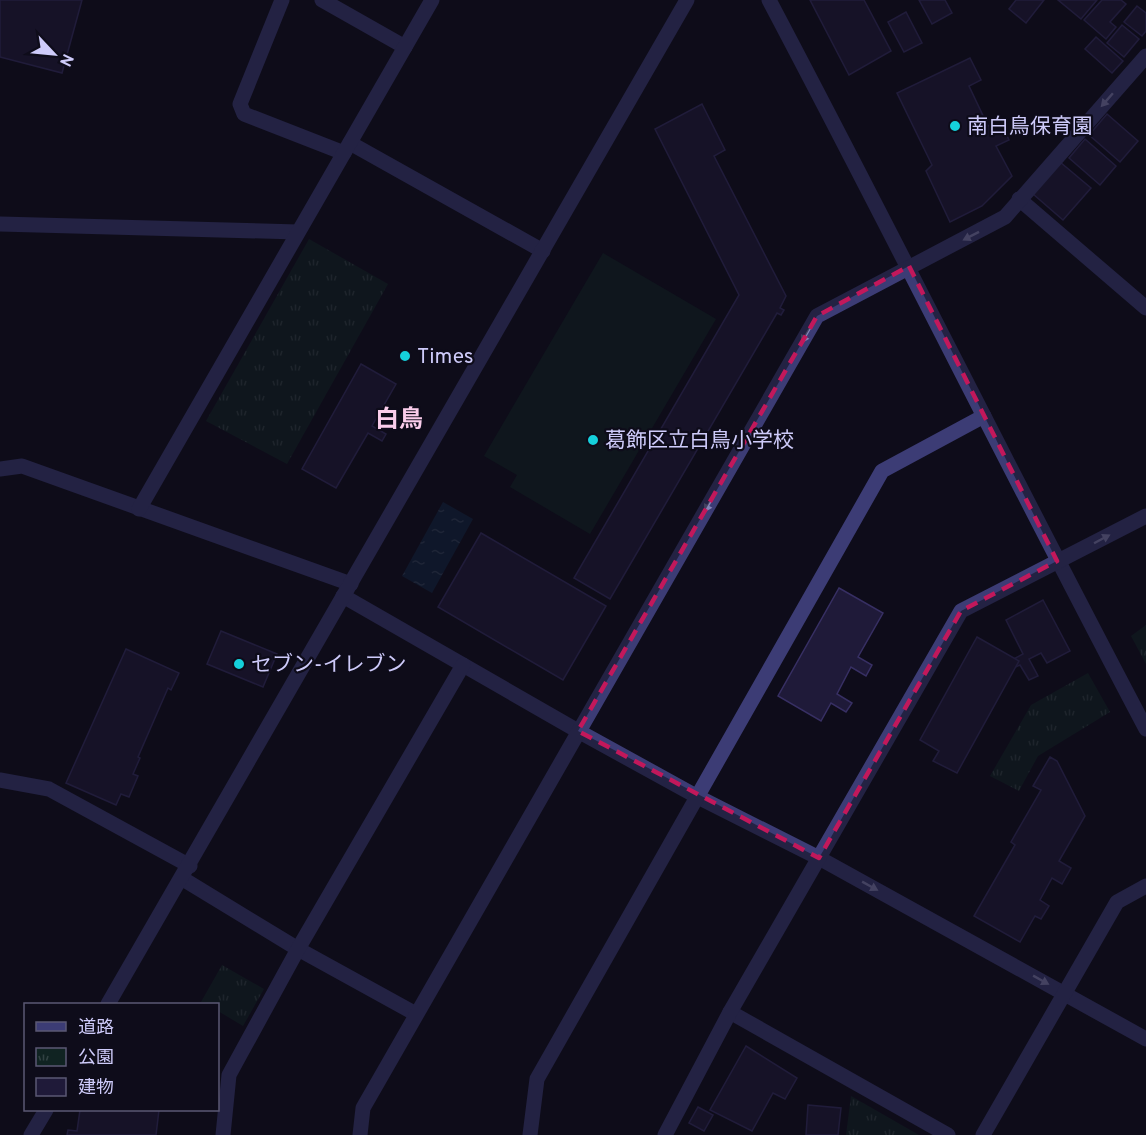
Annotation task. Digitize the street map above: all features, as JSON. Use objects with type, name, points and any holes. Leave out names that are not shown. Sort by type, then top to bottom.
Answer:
[{"type":"street","points":[[282,0],[240,104],[244,114],[347,148],[543,251]]},
{"type":"street","points":[[322,0],[405,47]]},
{"type":"street","points":[[140,509],[432,0]]},
{"type":"street","points":[[109,1003],[687,0]]},
{"type":"street","points":[[769,0],[909,266],[1057,561],[1146,729]]},
{"type":"street","points":[[360,1135],[363,1108],[817,316],[909,266],[1005,218],[1019,199],[1146,56]]},
{"type":"street","points":[[1019,199],[1146,308]]},
{"type":"street","points":[[0,224],[298,232]]},
{"type":"street","points":[[530,1135],[537,1079],[882,471],[984,416]]},
{"type":"street","points":[[0,469],[22,466],[140,509],[347,590],[464,665],[578,731],[696,796],[819,858],[1146,1039]]},
{"type":"street","points":[[664,1135],[730,1012],[960,611],[1146,516]]},
{"type":"street","points":[[223,1135],[229,1076],[298,949],[464,665]]},
{"type":"street","points":[[0,780],[50,789],[186,872],[298,949],[416,1014]]},
{"type":"street","points":[[983,1135],[1117,902],[1146,886]]},
{"type":"street","points":[[730,1012],[948,1135]]},
{"type":"street","points":[[32,1135],[45,1111]]},
{"type":"highlighted area","points":[[909,266],[1057,561],[961,611],[819,858],[578,731],[817,316]]},
{"type":"green space","points":[[309,239],[388,284],[287,464],[206,421]]},
{"type":"green space","points":[[603,253],[716,319],[590,534],[510,487],[517,475],[484,456]]},
{"type":"green space","points":[[1146,625],[1146,664],[1131,636]]},
{"type":"green space","points":[[1088,673],[1110,712],[1038,756],[1019,791],[990,776],[1031,705]]},
{"type":"green space","points":[[222,965],[264,989],[243,1026],[219,1012],[219,1003],[201,1002]]},
{"type":"green space","points":[[851,1096],[919,1135],[846,1135]]},
{"type":"water","points":[[443,502],[473,519],[432,593],[402,576]]},
{"type":"building","points":[[0,0],[82,0],[62,73],[0,57]]},
{"type":"building","points":[[810,0],[864,0],[891,51],[849,75]]},
{"type":"building","points":[[919,0],[945,0],[952,13],[932,24]]},
{"type":"building","points":[[1016,0],[1044,0],[1026,23],[1009,9]]},
{"type":"building","points":[[1058,0],[1097,0],[1081,19]]},
{"type":"building","points":[[1102,0],[1121,0],[1126,4],[1110,22],[1116,27],[1106,39],[1084,20]]},
{"type":"building","points":[[1137,6],[1146,13],[1146,31],[1142,36],[1124,22]]},
{"type":"building","points":[[906,12],[922,43],[904,52],[888,22]]},
{"type":"building","points":[[1122,25],[1139,39],[1124,57],[1107,43]]},
{"type":"building","points":[[1096,37],[1123,61],[1112,73],[1085,49]]},
{"type":"building","points":[[970,58],[981,80],[969,86],[988,126],[1000,121],[1009,140],[996,146],[1012,176],[982,206],[950,222],[926,171],[932,165],[897,93]]},
{"type":"building","points":[[702,104],[725,150],[714,156],[786,296],[780,308],[784,310],[781,315],[777,313],[610,599],[574,578],[739,295],[655,129]]},
{"type":"building","points":[[1107,114],[1138,141],[1120,162],[1089,135]]},
{"type":"building","points":[[1085,139],[1116,166],[1100,185],[1069,158]]},
{"type":"building","points":[[1060,162],[1091,188],[1063,220],[1033,194]]},
{"type":"building","points":[[361,364],[396,384],[372,426],[386,434],[382,441],[368,433],[336,488],[302,469]]},
{"type":"building","points":[[481,533],[606,606],[563,680],[438,607]]},
{"type":"building","points":[[839,588],[883,613],[858,657],[872,665],[866,676],[851,667],[837,694],[852,703],[846,712],[831,703],[821,721],[778,696]]},
{"type":"building","points":[[1043,600],[1070,651],[1047,663],[1041,653],[1029,659],[1038,676],[1029,680],[1020,665],[1013,668],[1010,661],[1023,654],[1006,620]]},
{"type":"building","points":[[221,631],[277,654],[263,687],[207,664]]},
{"type":"building","points":[[977,637],[1019,661],[957,773],[933,761],[939,751],[920,740]]},
{"type":"building","points":[[126,649],[179,673],[171,690],[168,688],[138,757],[140,758],[133,774],[138,776],[129,797],[121,794],[116,805],[66,783]]},
{"type":"building","points":[[1050,757],[1057,761],[1085,816],[1059,861],[1071,868],[1062,884],[1052,878],[1040,900],[1049,906],[1041,919],[1035,916],[1020,942],[974,916],[1015,845],[1011,842],[1041,790],[1033,786]]},
{"type":"building","points":[[746,1046],[797,1078],[785,1099],[773,1093],[752,1131],[710,1110]]},
{"type":"building","points":[[808,1105],[841,1108],[838,1135],[806,1135]]},
{"type":"building","points":[[698,1107],[713,1115],[704,1131],[689,1123]]},
{"type":"building","points":[[80,1111],[159,1111],[156,1135],[67,1135],[68,1130],[77,1131]]},
{"type":"place","name":"南白鳥保育園","points":[[955,126]]},
{"type":"place","name":"Times","points":[[405,356]]},
{"type":"place","name":"葛飾区立白鳥小学校","points":[[593,440]]},
{"type":"place","name":"セブン-イレブン","points":[[239,664]]},
{"type":"district","name":"白鳥","points":[[399,419]]}]
